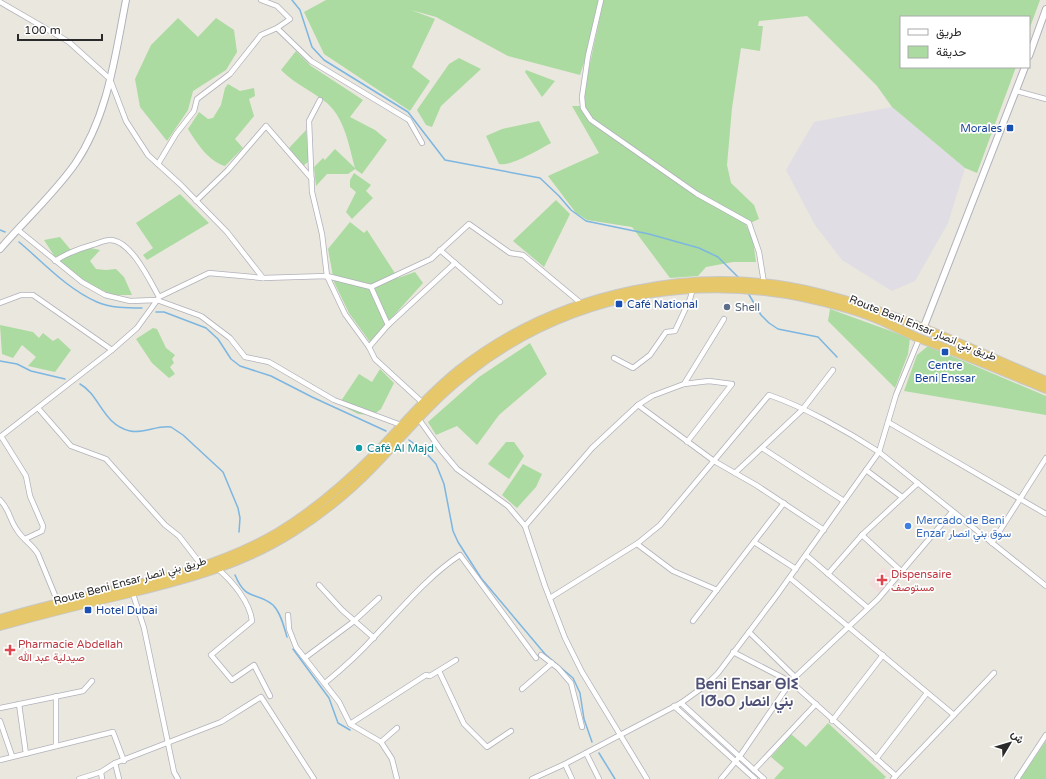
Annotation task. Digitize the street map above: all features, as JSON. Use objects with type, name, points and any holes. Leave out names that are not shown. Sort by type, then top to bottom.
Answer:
[{"type":"highway","name":"Route Beni Ensar طريق بني انصار","points":[[205,570],[310,516],[339,499],[376,464],[416,414],[449,378],[492,347],[538,321],[582,304],[621,293],[699,281],[741,284],[799,296],[845,308],[889,324],[920,339],[1046,389]]},
{"type":"highway","name":"Route Beni Ensar طريق بني انصار","points":[[753,286],[764,283],[801,289],[838,298],[923,329],[1046,381]]},
{"type":"highway","name":"Route Beni Ensar طريق بني انصار","points":[[425,405],[490,356],[517,339],[553,322],[620,299],[659,292],[741,284]]},
{"type":"highway","points":[[920,339],[923,329]]},
{"type":"highway","name":"Route Beni Ensar طريق بني انصار","points":[[0,619],[132,589],[205,570],[218,569],[266,548],[310,516],[355,473],[401,425],[416,414]]},
{"type":"highway","name":"Route Beni Ensar طريق بني انصار","points":[[0,626],[60,606]]},
{"type":"street","points":[[0,248],[52,193],[75,164],[96,124],[110,79],[126,0]]},
{"type":"street","points":[[158,164],[176,134],[194,111],[197,99],[230,74],[261,35],[277,28],[290,19],[277,6],[261,0]]},
{"type":"street","points":[[601,0],[584,79],[582,97],[583,108],[591,120],[692,190],[749,223],[759,252],[764,283]]},
{"type":"street","points":[[0,2],[70,42],[110,79],[126,121],[148,156],[227,232],[264,278]]},
{"type":"street","points":[[1030,53],[1046,10]]},
{"type":"street","points":[[277,28],[311,61],[409,120],[422,143]]},
{"type":"street","points":[[923,329],[1025,68]]},
{"type":"street","points":[[1016,91],[1046,99]]},
{"type":"street","points":[[320,100],[309,121],[312,192],[322,234],[327,276],[345,314],[370,346],[376,359],[425,405]]},
{"type":"street","points":[[196,201],[228,170],[266,126],[312,179]]},
{"type":"street","points":[[18,230],[36,243],[55,261],[82,282],[105,295],[130,301],[158,299],[209,273],[264,278],[327,276],[371,287],[431,259],[469,224],[510,253],[523,255],[582,304]]},
{"type":"street","points":[[55,261],[68,253],[88,246],[110,240],[118,242],[139,260],[158,299],[201,316],[230,338],[245,357],[269,362],[334,400],[401,425]]},
{"type":"street","points":[[440,250],[500,302]]},
{"type":"street","points":[[370,346],[388,325],[455,263]]},
{"type":"street","points":[[371,287],[388,325]]},
{"type":"street","points":[[614,358],[633,368],[650,355],[666,332],[675,331],[690,299],[693,288]]},
{"type":"street","points":[[0,303],[21,295],[33,295],[112,350]]},
{"type":"street","points":[[25,539],[42,531],[43,526],[30,496],[26,476],[1,437],[112,350],[137,328],[158,299]]},
{"type":"street","points":[[684,384],[724,319]]},
{"type":"street","points":[[532,779],[565,764],[681,703],[706,685],[790,578],[879,452],[896,395],[920,339]]},
{"type":"street","points":[[734,473],[802,410],[833,370]]},
{"type":"street","points":[[525,526],[592,448],[638,405],[652,396],[684,384],[709,381],[732,384],[687,442]]},
{"type":"street","points":[[550,598],[637,544],[660,526],[769,395],[861,440],[879,452],[1046,586]]},
{"type":"street","points":[[638,405],[714,461],[784,503],[824,530]]},
{"type":"street","points":[[38,408],[71,446],[106,459],[165,525],[178,536],[205,570]]},
{"type":"street","points":[[416,414],[441,450],[457,469],[508,506],[525,526],[565,638],[582,672],[647,779]]},
{"type":"street","points":[[888,422],[1046,514]]},
{"type":"street","points":[[762,448],[844,501]]},
{"type":"street","points":[[992,543],[1046,458]]},
{"type":"street","points":[[866,470],[902,497]]},
{"type":"street","points":[[828,574],[862,535],[886,516],[902,497],[918,483]]},
{"type":"street","points":[[0,500],[9,511],[15,529],[38,554],[60,606]]},
{"type":"street","points":[[693,621],[784,503]]},
{"type":"street","points":[[721,779],[740,756],[795,677],[878,599],[952,512]]},
{"type":"street","points":[[862,535],[900,572]]},
{"type":"street","points":[[754,542],[796,569]]},
{"type":"street","points":[[637,544],[673,571],[717,590]]},
{"type":"street","points":[[325,683],[374,638],[394,615],[446,564],[460,555],[536,658]]},
{"type":"street","points":[[806,555],[868,608]]},
{"type":"street","points":[[218,569],[228,577],[251,612],[252,621],[211,655],[232,680],[254,665],[270,696]]},
{"type":"street","points":[[790,578],[954,715]]},
{"type":"street","points":[[319,585],[354,621],[374,638]]},
{"type":"street","points":[[132,589],[144,628],[174,772],[178,779]]},
{"type":"street","points":[[306,657],[354,621],[379,598]]},
{"type":"street","points":[[288,615],[289,629],[296,647],[306,657],[339,702],[350,724],[381,742],[392,759],[397,779]]},
{"type":"street","points":[[749,632],[795,677]]},
{"type":"street","points":[[733,652],[791,682],[816,704],[832,721],[876,759],[894,778],[994,673]]},
{"type":"street","points":[[541,655],[565,674],[571,683],[582,726]]},
{"type":"street","points":[[832,721],[883,655]]},
{"type":"street","points":[[350,724],[426,675],[430,676],[456,660]]},
{"type":"street","points":[[522,689],[552,664]]},
{"type":"street","points":[[439,671],[464,724],[487,747],[510,731]]},
{"type":"street","points":[[0,708],[83,690],[92,681]]},
{"type":"street","points":[[876,759],[926,693]]},
{"type":"street","points":[[56,696],[56,746]]},
{"type":"street","points":[[79,779],[101,772],[115,764],[221,722],[261,697],[314,779]]},
{"type":"street","points":[[681,703],[764,779]]},
{"type":"street","points":[[19,704],[26,754]]},
{"type":"street","points":[[754,770],[816,704]]},
{"type":"street","points":[[674,706],[755,779]]},
{"type":"street","points":[[0,721],[12,756]]},
{"type":"street","points":[[381,742],[397,728]]},
{"type":"street","points":[[0,760],[113,732],[124,761]]},
{"type":"street","points":[[1017,779],[1046,735]]},
{"type":"street","points":[[586,753],[599,779]]},
{"type":"street","points":[[115,764],[118,779]]},
{"type":"street","points":[[565,764],[572,779]]},
{"type":"street","points":[[101,772],[102,779]]},
{"type":"shaded area","points":[[892,107],[965,168],[948,223],[915,281],[892,291],[842,260],[815,225],[786,170],[814,122]]},
{"type":"shaded area","name":"Dispensaire مستوصف","points":[[883,567],[894,576],[880,593],[869,584]]},
{"type":"green space","points":[[326,0],[1040,0],[1030,27],[1030,16],[900,16],[900,68],[1016,68],[977,173],[965,168],[892,107],[877,86],[807,16],[759,21],[758,26],[763,26],[760,51],[741,48],[732,108],[727,165],[731,183],[754,205],[759,219],[746,225],[753,240],[756,262],[733,262],[706,267],[698,276],[670,278],[632,227],[587,220],[576,213],[548,176],[599,153],[572,106],[581,106],[602,7],[580,75],[508,56],[436,17],[411,10],[435,19],[412,67],[430,81],[410,111],[324,54],[304,12]]},
{"type":"green space","points":[[178,18],[198,37],[216,18],[234,30],[237,52],[226,70],[193,91],[188,110],[167,141],[140,107],[135,79],[151,45]]},
{"type":"green space","points":[[296,51],[311,66],[363,100],[350,117],[375,130],[387,140],[362,174],[355,169],[348,174],[327,174],[316,186],[314,167],[323,158],[325,160],[335,149],[355,168],[346,133],[333,109],[327,103],[281,70]]},
{"type":"green space","points":[[459,58],[481,69],[441,106],[432,127],[426,125],[417,110],[449,64]]},
{"type":"green space","points":[[526,70],[555,81],[542,97],[525,72]]},
{"type":"green space","points":[[228,84],[240,91],[254,88],[255,96],[249,99],[254,116],[235,139],[243,148],[225,166],[219,164],[208,156],[199,146],[188,129],[199,112],[208,119],[213,118],[221,105],[225,88]]},
{"type":"green space","points":[[539,121],[551,143],[510,163],[499,164],[486,136],[502,129]]},
{"type":"green space","points":[[306,130],[309,161],[303,166],[289,148]]},
{"type":"green space","points":[[354,173],[371,185],[366,191],[373,198],[352,219],[346,212],[356,192],[350,187],[350,180]]},
{"type":"green space","points":[[180,194],[209,223],[147,260],[143,255],[153,248],[136,223]]},
{"type":"green space","points":[[556,200],[570,214],[544,267],[513,241]]},
{"type":"green space","points":[[350,222],[364,233],[367,230],[398,278],[415,272],[423,283],[370,342],[349,313],[334,282],[328,249]]},
{"type":"green space","points":[[60,237],[70,249],[86,247],[100,250],[90,261],[96,269],[116,269],[124,277],[132,295],[112,295],[91,285],[74,273],[62,268],[44,240]]},
{"type":"green space","points":[[830,309],[910,338],[908,354],[895,388],[828,321]]},
{"type":"green space","points":[[0,325],[33,332],[39,338],[43,333],[53,341],[58,338],[71,350],[55,372],[28,366],[36,357],[22,345],[13,358],[2,354]]},
{"type":"green space","points":[[153,328],[157,329],[166,348],[175,355],[172,359],[174,363],[170,367],[175,374],[169,378],[152,363],[136,339]]},
{"type":"green space","points":[[530,343],[547,374],[499,415],[477,445],[457,426],[436,435],[428,422],[479,377]]},
{"type":"green space","points":[[928,346],[1046,396],[1046,415],[904,391],[917,355]]},
{"type":"green space","points":[[380,369],[394,383],[381,409],[373,415],[358,414],[339,404],[359,374],[372,382]]},
{"type":"green space","points":[[506,442],[514,442],[524,456],[509,479],[488,464]]},
{"type":"green space","points":[[523,464],[542,474],[536,487],[517,508],[502,495]]},
{"type":"green space","points":[[828,723],[886,777],[884,779],[774,779],[784,768],[771,757],[791,734],[806,747]]},
{"type":"green space","points":[[1046,741],[1046,779],[1020,779]]},
{"type":"waterway","points":[[292,0],[300,10],[312,47],[324,60],[408,112],[445,160],[540,178],[571,210],[586,221],[649,234],[699,248],[718,257],[740,279]]},
{"type":"waterway","points":[[0,230],[5,232]]},
{"type":"waterway","points":[[19,242],[65,283],[86,297],[108,305],[142,308]]},
{"type":"waterway","points":[[748,293],[761,315],[769,323],[778,329],[818,337],[837,357]]},
{"type":"waterway","points":[[156,312],[164,312],[206,328],[218,339],[231,359],[240,366],[271,376],[312,397],[386,431]]},
{"type":"waterway","points":[[0,361],[17,364],[31,371],[65,379]]},
{"type":"waterway","points":[[80,384],[87,389],[107,416],[121,427],[135,432],[161,427],[171,427],[183,435],[223,472],[238,508],[240,518],[239,532]]},
{"type":"waterway","points":[[409,440],[425,452],[436,464],[444,484],[453,531],[458,542],[481,578],[545,654],[573,678],[580,693],[584,719],[592,742]]},
{"type":"waterway","points":[[235,575],[243,589],[248,593],[267,601],[276,608],[282,620],[287,637]]},
{"type":"waterway","points":[[293,649],[329,698],[338,723],[350,730]]},
{"type":"waterway","points":[[599,753],[615,779]]},
{"type":"place","name":"Morales","points":[[1010,128]]},
{"type":"place","name":"Café National","points":[[619,304]]},
{"type":"place","name":"Shell","points":[[727,307]]},
{"type":"place","name":"Centre Beni Enssar","points":[[945,352]]},
{"type":"place","name":"Café Al Majd","points":[[359,448]]},
{"type":"place","name":"Mercado de Beni Enzar سوق بني انصار","points":[[908,526]]},
{"type":"place","name":"Dispensaire مستوصف","points":[[882,580]]},
{"type":"place","name":"Hotel Dubai","points":[[88,610]]},
{"type":"place","name":"Pharmacie Abdellah صيدلية عبد الله","points":[[10,650]]},
{"type":"district","name":"Beni Ensar ⴱⵏⵉ ⵏⵚⴰⵔ بني انصار","points":[[747,692]]}]
